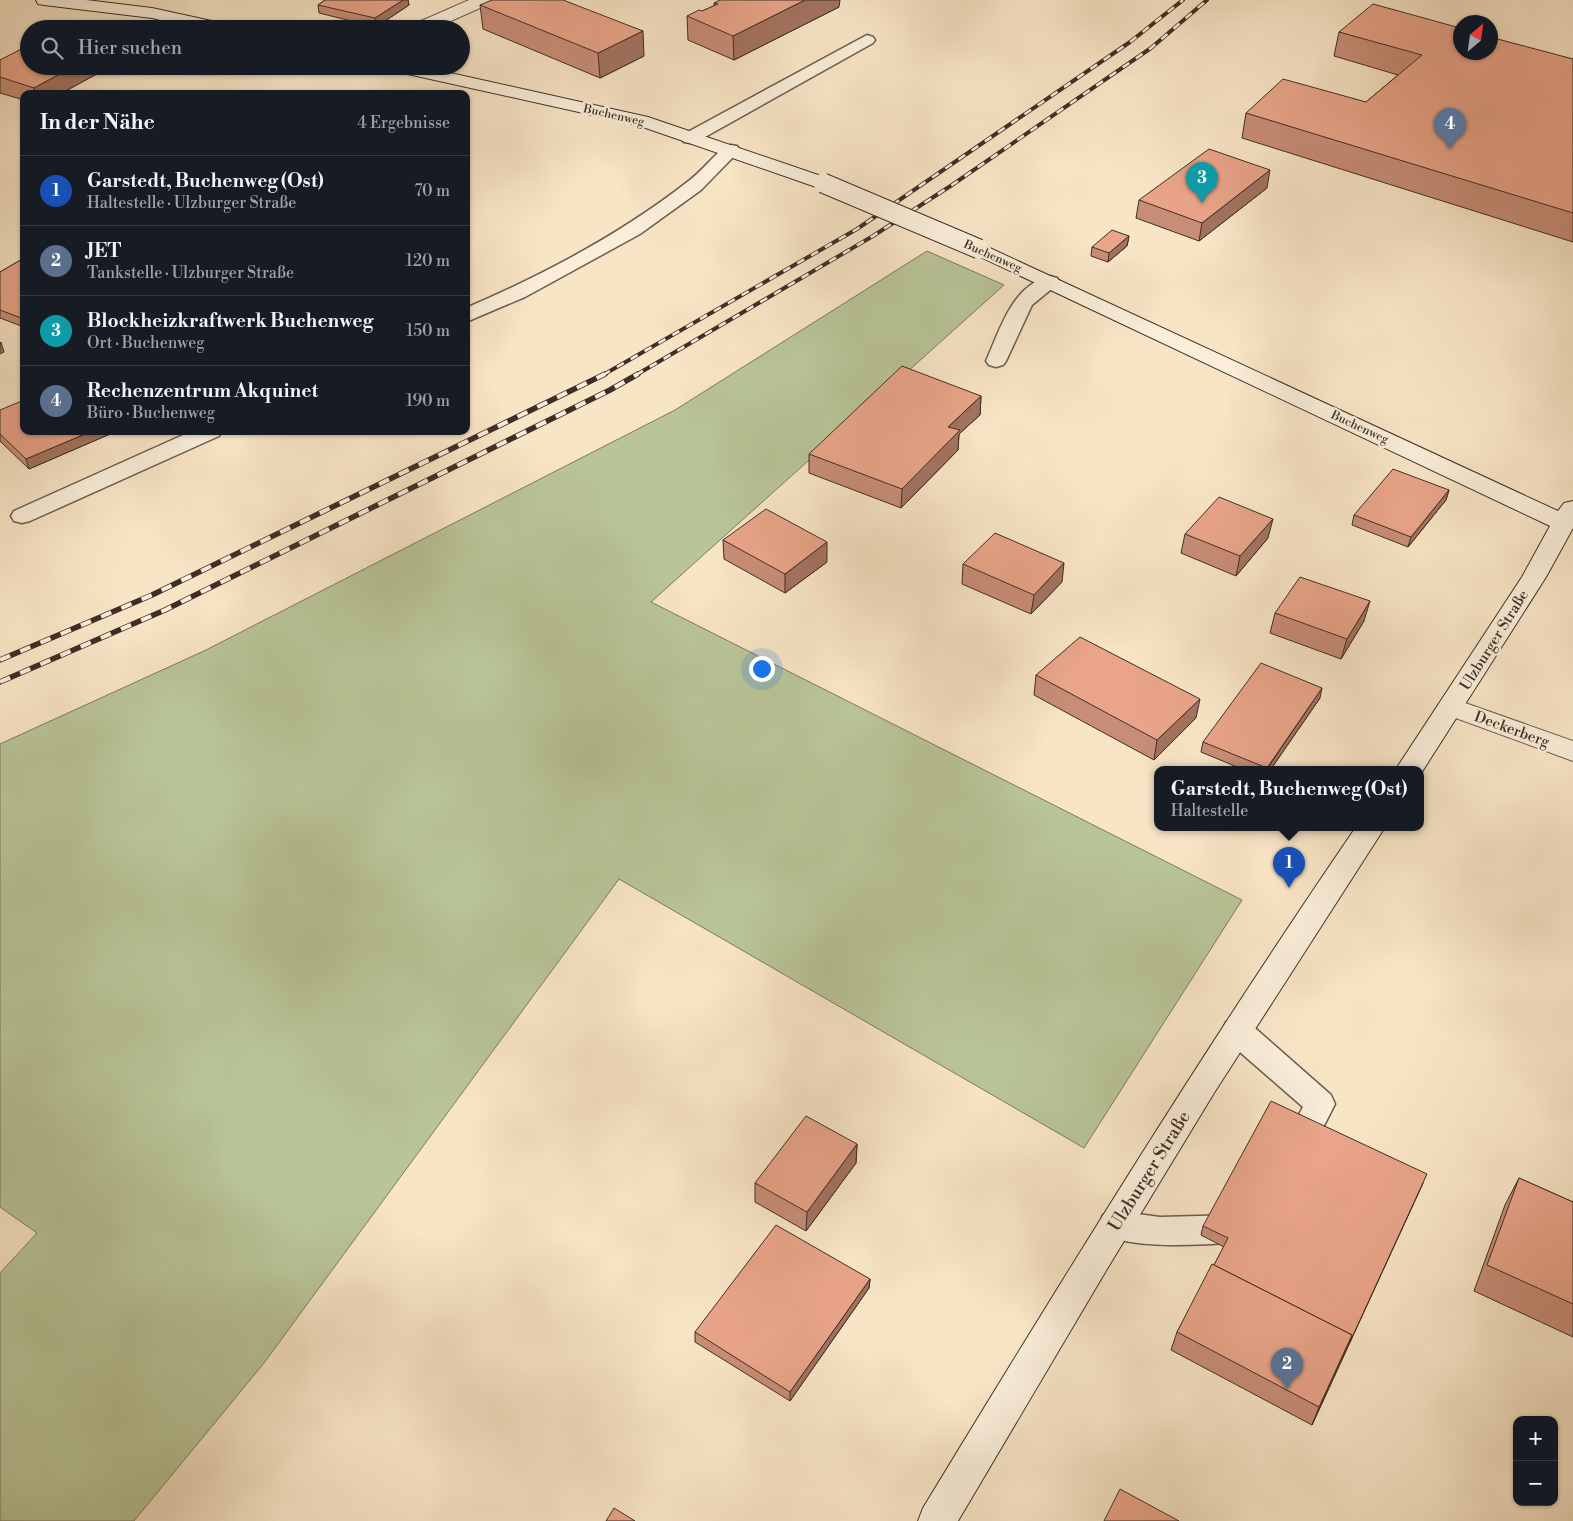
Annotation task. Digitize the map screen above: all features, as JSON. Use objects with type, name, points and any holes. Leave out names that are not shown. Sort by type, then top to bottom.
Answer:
[{"type":"street","points":[[44,0],[152,13],[184,20]]},
{"type":"street","points":[[438,20],[483,0]]},
{"type":"street","name":"Buchenweg","points":[[435,75],[642,121],[823,183],[979,249],[1569,515]]},
{"type":"street","name":"Ulzburger Straße","points":[[1412,766],[1534,577],[1569,515]]},
{"type":"street","name":"Deckerberg","points":[[1451,707],[1573,750]]},
{"type":"street","name":"Ulzburger Straße","points":[[937,1521],[1115,1225],[1322,898],[1368,831]]},
{"type":"lane","points":[[690,138],[867,40]]},
{"type":"lane","points":[[470,314],[518,292],[633,230],[694,186],[731,150]]},
{"type":"lane","points":[[996,361],[1023,302],[1050,282]]},
{"type":"lane","points":[[22,516],[202,435]]},
{"type":"lane","points":[[1237,1031],[1320,1104],[1281,1179]]},
{"type":"lane","points":[[1115,1225],[1160,1231],[1255,1229],[1264,1212]]},
{"type":"green space","points":[[927,251],[1004,285],[651,602],[1242,900],[1084,1148],[619,879],[264,1363],[134,1521],[0,1521],[0,1273],[37,1233],[0,1207],[0,744],[206,650],[675,410]]},
{"type":"building","points":[[325,0],[403,0],[375,18],[318,5]]},
{"type":"building","points":[[492,0],[563,0],[643,31],[598,53],[480,5]]},
{"type":"building","points":[[720,0],[805,0],[733,36],[687,16],[718,4],[714,3]]},
{"type":"building","points":[[1373,4],[1453,26],[1453,60],[1498,60],[1498,39],[1573,59],[1573,213],[1246,113],[1283,79],[1366,102],[1422,55],[1339,32]]},
{"type":"building","points":[[20,50],[20,75],[58,75],[34,88],[0,77],[0,60]]},
{"type":"building","points":[[1209,149],[1270,170],[1202,223],[1139,200]]},
{"type":"building","points":[[1112,230],[1129,236],[1109,253],[1092,247]]},
{"type":"building","points":[[20,260],[20,318],[0,310],[0,272]]},
{"type":"building","points":[[902,366],[981,396],[948,427],[960,430],[902,489],[809,454]]},
{"type":"building","points":[[20,402],[20,435],[83,435],[26,459],[0,434],[0,410]]},
{"type":"building","points":[[1393,469],[1449,490],[1411,537],[1354,515]]},
{"type":"building","points":[[1219,497],[1273,519],[1240,556],[1185,534]]},
{"type":"building","points":[[766,509],[827,542],[785,574],[723,540]]},
{"type":"building","points":[[995,533],[1064,563],[1034,595],[963,564]]},
{"type":"building","points":[[1300,577],[1370,601],[1347,639],[1275,613]]},
{"type":"building","points":[[1080,637],[1200,699],[1157,740],[1036,675]]},
{"type":"building","points":[[1261,663],[1322,688],[1268,766],[1262,766],[1203,742]]},
{"type":"building","points":[[1271,1101],[1427,1174],[1349,1344],[1352,1335],[1214,1265],[1228,1238],[1203,1226]]},
{"type":"building","points":[[806,1116],[857,1144],[807,1212],[755,1183]]},
{"type":"building","points":[[1519,1178],[1573,1202],[1573,1304],[1487,1265]]},
{"type":"building","points":[[776,1225],[870,1279],[790,1392],[695,1332]]},
{"type":"building","points":[[1212,1264],[1352,1335],[1319,1407],[1177,1332]]},
{"type":"building","points":[[1120,1489],[1179,1521],[1104,1521]]},
{"type":"building","points":[[614,1508],[635,1521],[606,1521]]},
{"type":"railway","points":[[603,375],[857,229],[1130,42],[1183,0]]},
{"type":"railway","points":[[636,375],[873,236],[952,185],[1151,48],[1207,0]]},
{"type":"railway","points":[[0,682],[165,610],[610,390],[638,374]]},
{"type":"railway","points":[[0,660],[152,595],[603,375]]},
{"type":"place","name":"Rechenzentrum Akquinet","points":[[1450,149]]},
{"type":"place","name":"Blockheizkraftwerk Buchenweg","points":[[1202,203]]},
{"type":"place","name":"Garstedt, Buchenweg (Ost)","points":[[1289,888]]},
{"type":"place","name":"JET","points":[[1287,1389]]}]
